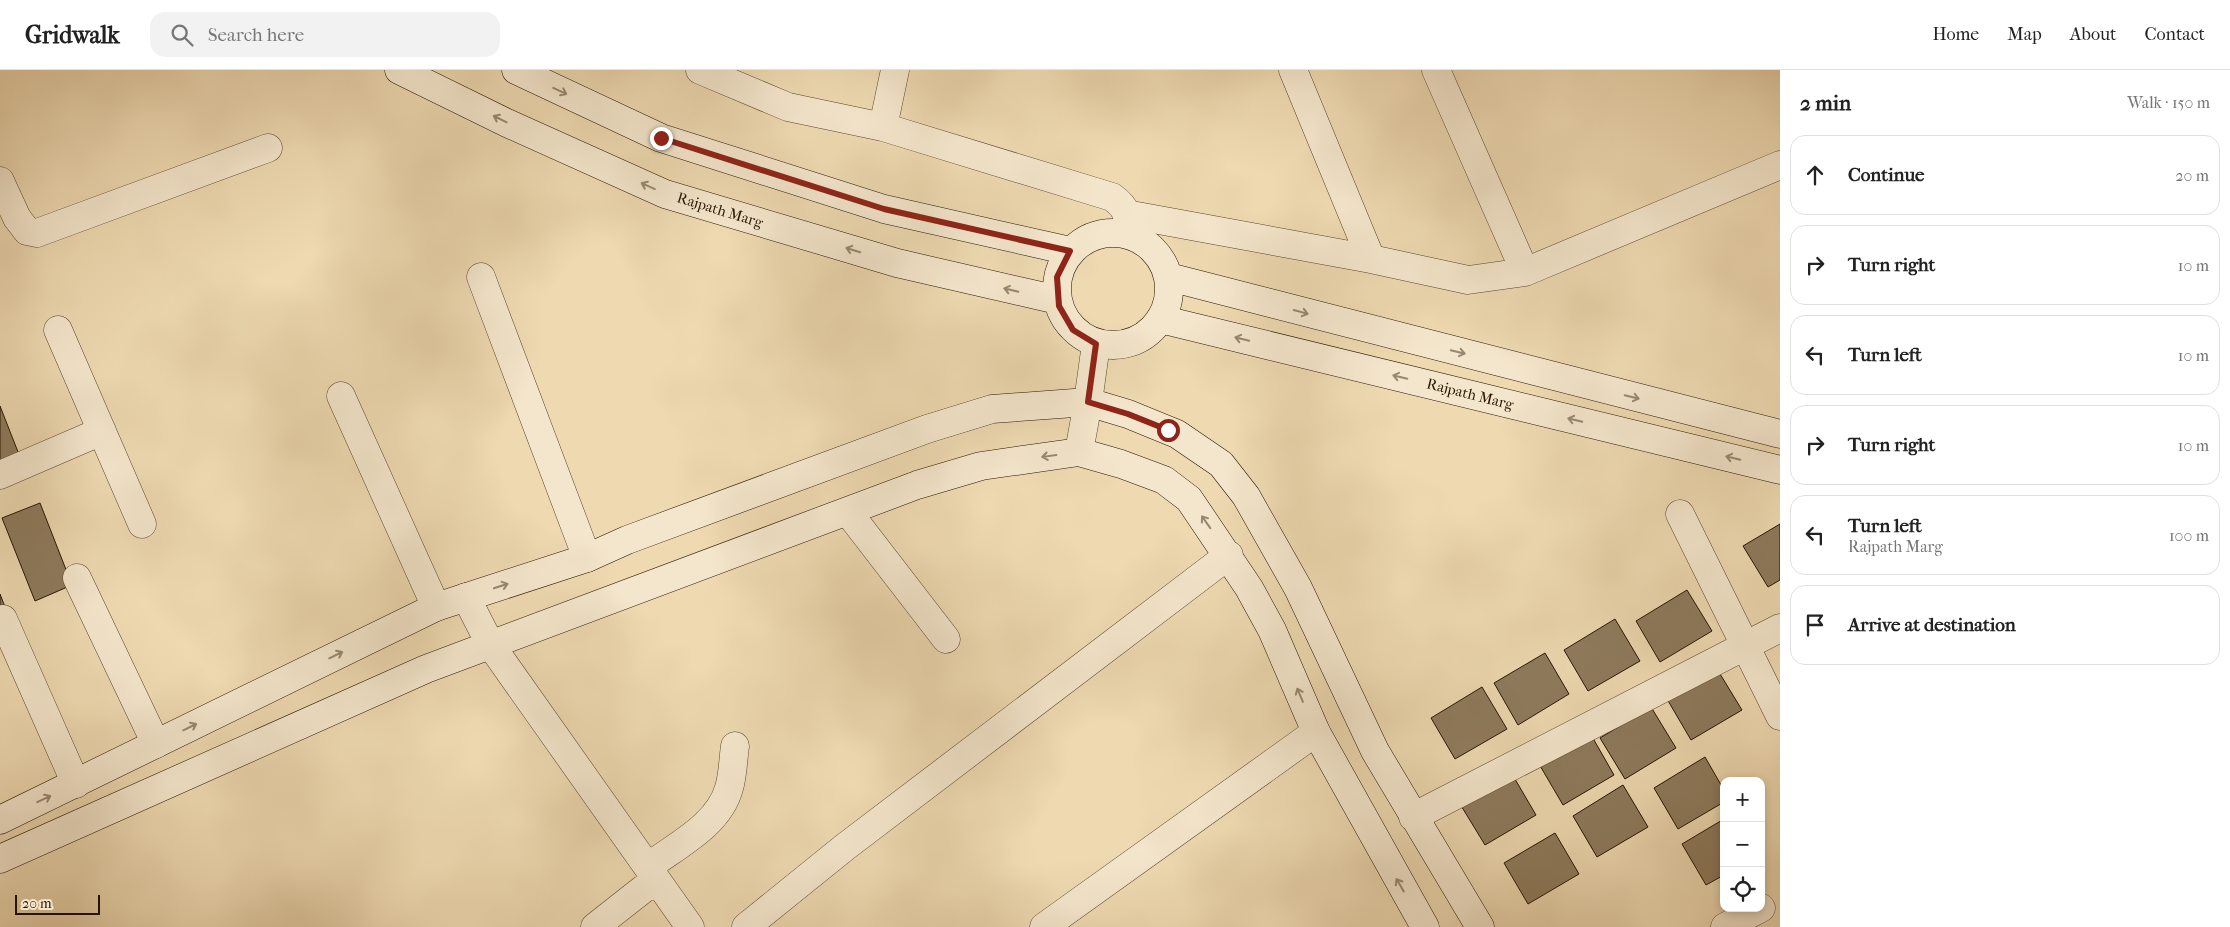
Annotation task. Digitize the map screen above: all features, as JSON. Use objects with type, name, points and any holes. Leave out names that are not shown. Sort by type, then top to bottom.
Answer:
[{"type":"street","name":"Rajpath Marg","points":[[399,70],[507,123],[664,194],[897,264],[1058,300]]},
{"type":"street","points":[[516,70],[661,138],[884,209],[1070,251]]},
{"type":"street","points":[[882,127],[895,70]]},
{"type":"street","points":[[1293,70],[1370,259]]},
{"type":"street","points":[[1436,70],[1525,272]]},
{"type":"street","points":[[708,72],[788,107],[882,127],[1112,197],[1123,205],[1126,223],[1154,249],[1169,277],[1167,306],[1153,330],[1126,345],[1096,344],[1073,330],[1059,306],[1057,277],[1070,251],[1095,234],[1126,223],[1370,259],[1468,280],[1525,272],[1780,165]]},
{"type":"street","points":[[0,181],[16,218],[27,231],[37,233],[268,148]]},
{"type":"street","points":[[481,277],[587,558]]},
{"type":"street","points":[[1169,277],[1780,434]]},
{"type":"street","name":"Rajpath Marg","points":[[1160,319],[1780,470]]},
{"type":"street","points":[[58,330],[142,524]]},
{"type":"street","points":[[1078,452],[1088,402],[1096,344]]},
{"type":"street","points":[[340,396],[436,607]]},
{"type":"street","points":[[0,820],[436,607],[587,558],[627,540],[880,446],[992,408],[1088,402],[1128,414],[1178,434],[1221,464],[1246,496],[1298,588],[1375,751],[1480,927]]},
{"type":"street","points":[[0,475],[102,431]]},
{"type":"street","points":[[0,859],[417,673],[490,644],[917,485],[981,466],[1078,452],[1121,464],[1164,480],[1189,499],[1229,555],[1272,630],[1316,732],[1425,927]]},
{"type":"street","points":[[848,512],[946,639]]},
{"type":"street","points":[[1680,514],[1780,716]]},
{"type":"street","points":[[746,927],[845,847],[1229,555]]},
{"type":"street","points":[[77,578],[156,744]]},
{"type":"street","points":[[466,598],[490,644],[690,927]]},
{"type":"street","points":[[3,619],[76,784]]},
{"type":"street","points":[[1414,817],[1780,628]]},
{"type":"street","points":[[1044,927],[1316,732]]},
{"type":"street","points":[[595,927],[708,822],[722,805],[730,788],[735,746]]},
{"type":"street","points":[[1765,906],[1780,898]]},
{"type":"street","points":[[1725,927],[1753,912]]},
{"type":"building","points":[[0,406],[20,457],[0,464]]},
{"type":"building","points":[[40,503],[72,585],[35,601],[2,518]]},
{"type":"building","points":[[1780,524],[1780,580],[1768,587],[1743,546]]},
{"type":"building","points":[[1687,590],[1712,631],[1660,662],[1636,621]]},
{"type":"building","points":[[0,594],[5,607],[0,609]]},
{"type":"building","points":[[1615,619],[1640,661],[1588,691],[1564,650]]},
{"type":"building","points":[[1545,653],[1569,694],[1518,725],[1494,683]]},
{"type":"building","points":[[1717,669],[1742,710],[1691,740],[1667,699]]},
{"type":"building","points":[[1482,687],[1507,729],[1455,759],[1431,718]]},
{"type":"building","points":[[1651,707],[1676,748],[1625,779],[1600,738]]},
{"type":"building","points":[[1590,733],[1614,775],[1563,805],[1539,764]]},
{"type":"building","points":[[1705,757],[1720,783],[1720,804],[1678,829],[1654,788]]},
{"type":"building","points":[[1512,774],[1536,815],[1485,845],[1460,804]]},
{"type":"building","points":[[1623,785],[1648,827],[1597,857],[1573,816]]},
{"type":"building","points":[[1720,821],[1720,877],[1706,885],[1682,844]]},
{"type":"building","points":[[1555,833],[1579,874],[1528,904],[1504,863]]},
{"type":"route","points":[[661,138],[884,209],[1070,251],[1057,277],[1059,306],[1073,330],[1096,344],[1088,402],[1128,414],[1168,430]]}]
